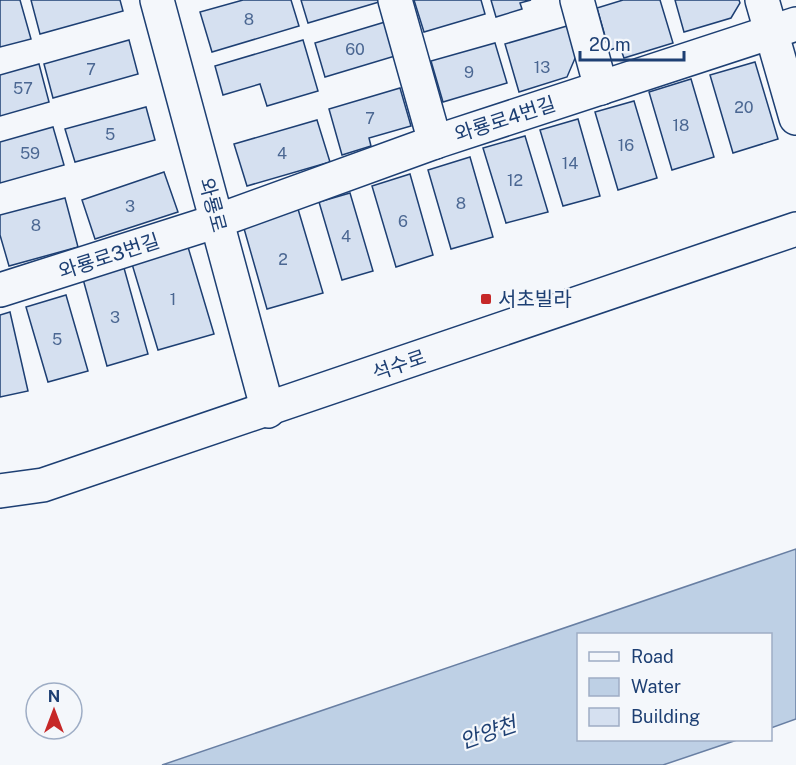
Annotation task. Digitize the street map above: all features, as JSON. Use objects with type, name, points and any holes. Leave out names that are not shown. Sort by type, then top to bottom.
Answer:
[{"type":"street","name":"와룡로","points":[[157,0],[268,411]]},
{"type":"street","points":[[395,0],[435,142]]},
{"type":"street","points":[[577,0],[601,88]]},
{"type":"street","points":[[762,0],[784,29],[796,118]]},
{"type":"street","name":"와룡로4번길","points":[[217,221],[435,142],[784,29]]},
{"type":"street","name":"와룡로3번길","points":[[0,290],[217,221]]},
{"type":"street","name":"석수로","points":[[0,491],[43,485],[268,411],[796,229]]},
{"type":"water","name":"안양천","points":[[796,549],[796,719],[772,728],[772,633],[577,633],[577,741],[734,741],[663,765],[162,765]]},
{"type":"building","points":[[0,0],[20,0],[31,39],[0,47]]},
{"type":"building","points":[[31,0],[120,0],[123,11],[40,34]]},
{"type":"building","points":[[243,0],[291,0],[299,26],[212,52],[200,12]]},
{"type":"building","points":[[301,0],[378,0],[379,2],[308,23]]},
{"type":"building","points":[[414,0],[481,0],[485,14],[424,32]]},
{"type":"building","points":[[491,0],[531,0],[520,3],[522,9],[496,17]]},
{"type":"building","points":[[623,0],[660,0],[673,43],[624,58],[620,47],[609,50],[597,8]]},
{"type":"building","points":[[675,0],[739,0],[740,3],[731,18],[684,32]]},
{"type":"building","points":[[385,22],[395,56],[325,77],[315,43]]},
{"type":"building","points":[[567,26],[576,56],[567,77],[519,92],[505,44]]},
{"type":"building","points":[[129,40],[138,74],[53,98],[44,64]]},
{"type":"building","points":[[303,40],[318,91],[267,106],[260,84],[223,95],[215,66]]},
{"type":"building","points":[[495,43],[507,83],[443,102],[431,61]]},
{"type":"building","points":[[755,62],[778,139],[733,153],[710,75]]},
{"type":"building","points":[[39,64],[49,102],[0,116],[0,75]]},
{"type":"building","points":[[691,79],[714,157],[672,170],[649,92]]},
{"type":"building","points":[[400,88],[411,126],[369,138],[371,146],[342,155],[329,109]]},
{"type":"building","points":[[634,101],[657,178],[618,190],[595,112]]},
{"type":"building","points":[[146,107],[155,140],[75,162],[65,129]]},
{"type":"building","points":[[578,119],[600,196],[563,206],[540,130]]},
{"type":"building","points":[[317,120],[330,162],[247,186],[234,144]]},
{"type":"building","points":[[53,127],[64,165],[0,183],[0,142]]},
{"type":"building","points":[[525,136],[548,212],[506,223],[483,148]]},
{"type":"building","points":[[470,157],[493,237],[451,249],[428,170]]},
{"type":"building","points":[[164,172],[178,212],[95,239],[82,200]]},
{"type":"building","points":[[410,174],[433,255],[396,267],[372,186]]},
{"type":"building","points":[[350,193],[373,271],[342,280],[319,202]]},
{"type":"building","points":[[65,198],[78,247],[9,266],[0,235],[0,215]]},
{"type":"building","points":[[298,209],[323,293],[267,309],[243,225]]},
{"type":"building","points":[[188,247],[214,334],[158,350],[132,264]]},
{"type":"building","points":[[124,268],[148,354],[107,366],[83,279]]},
{"type":"building","points":[[66,295],[88,371],[48,382],[26,307]]},
{"type":"building","points":[[10,312],[28,391],[0,397],[0,315]]},
{"type":"place","name":"서초빌라","points":[[486,299]]}]
